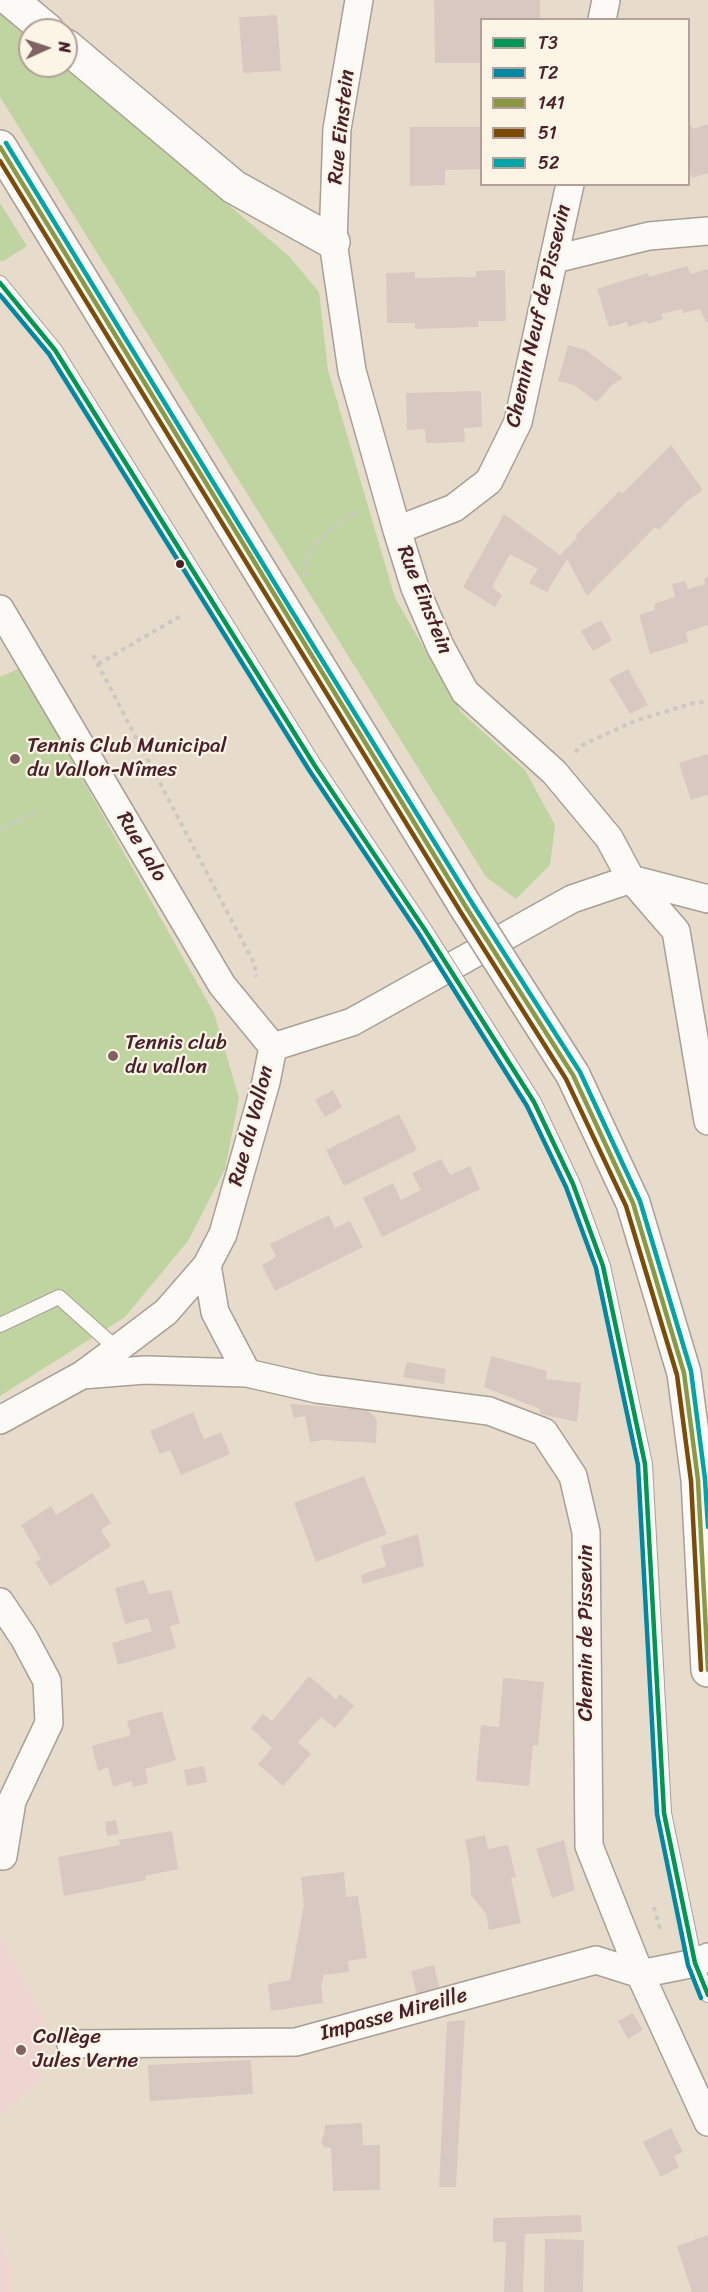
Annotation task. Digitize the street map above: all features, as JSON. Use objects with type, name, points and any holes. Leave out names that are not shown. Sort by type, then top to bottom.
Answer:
[{"type":"main road","points":[[11,0],[33,18]]},
{"type":"main road","points":[[78,56],[234,187],[333,242]]},
{"type":"main road","points":[[0,147],[466,907],[573,1075],[633,1203],[684,1373],[698,1480],[708,1670]]},
{"type":"street","name":"Rue Einstein","points":[[358,0],[337,129],[333,242],[352,371],[396,530],[440,646],[465,692],[554,772],[609,838],[631,879],[676,931],[708,1121]]},
{"type":"street","points":[[602,18],[606,0]]},
{"type":"street","name":"Chemin Neuf de Pissevin","points":[[396,530],[454,508],[489,482],[518,422],[570,186]]},
{"type":"street","points":[[555,260],[649,236],[708,231]]},
{"type":"street","name":"Rue Lalo","points":[[0,609],[222,984],[273,1047]]},
{"type":"street","points":[[631,879],[708,899]]},
{"type":"street","name":"Rue du Vallon","points":[[0,1420],[82,1375],[117,1349],[166,1312],[207,1265],[223,1234],[266,1082],[273,1047],[352,1022],[573,899],[631,879]]},
{"type":"street","points":[[207,1265],[215,1312],[247,1373]]},
{"type":"street","name":"Chemin de Pissevin","points":[[82,1375],[146,1370],[247,1373],[317,1389],[489,1411],[544,1432],[573,1476],[586,1532],[589,1846],[640,1974],[708,2122]]},
{"type":"street","points":[[0,1602],[24,1638],[47,1681],[49,1723],[12,1801],[3,1856]]},
{"type":"street","name":"Impasse Mireille","points":[[71,2044],[296,2042],[596,1960],[640,1974],[701,1960]]},
{"type":"lane","points":[[0,283],[55,350],[315,766],[425,930],[534,1102],[573,1184],[603,1266],[645,1464],[664,1813],[708,1995]]},
{"type":"lane","points":[[0,1325],[59,1296],[117,1349]]},
{"type":"path","points":[[305,578],[306,557],[329,530],[363,507]]},
{"type":"path","points":[[98,664],[182,615]]},
{"type":"path","points":[[93,655],[255,965],[257,979]]},
{"type":"path","points":[[567,759],[584,744],[635,721],[693,703],[708,702]]},
{"type":"path","points":[[0,829],[35,812]]},
{"type":"shaded area","name":"Collège Jules Verne","points":[[0,1935],[44,2018],[40,2081],[0,2117]]},
{"type":"shaded area","points":[[0,2230],[12,2275],[12,2292],[0,2292]]},
{"type":"green space","points":[[0,12],[18,28],[18,78],[78,78],[289,256],[319,292],[328,370],[395,598],[461,712],[525,770],[555,825],[550,865],[516,899],[486,877],[0,97]]},
{"type":"green space","points":[[0,203],[27,246],[2,262],[0,260]]},
{"type":"green space","name":"Tennis club du vallon","points":[[20,668],[214,1013],[239,1098],[225,1169],[188,1241],[125,1317],[0,1396],[0,677]]},
{"type":"building","points":[[434,0],[540,0],[540,18],[480,18],[480,63],[435,63]]},
{"type":"building","points":[[277,15],[281,71],[243,73],[239,17]]},
{"type":"building","points":[[708,124],[708,173],[692,178],[690,174],[690,125],[693,129]]},
{"type":"building","points":[[410,127],[480,127],[480,169],[445,170],[445,185],[410,186]]},
{"type":"building","points":[[687,266],[691,274],[708,269],[708,322],[700,309],[683,313],[682,309],[661,314],[663,319],[648,324],[646,321],[628,327],[627,322],[609,327],[597,289],[648,273],[649,277]]},
{"type":"building","points":[[505,270],[506,321],[478,321],[479,327],[415,329],[415,323],[387,323],[386,273],[415,272],[415,278],[476,277],[476,271]]},
{"type":"building","points":[[568,345],[586,350],[623,378],[612,385],[597,402],[574,385],[558,381]]},
{"type":"building","points":[[481,391],[482,427],[464,428],[465,442],[426,443],[425,429],[407,430],[406,393]]},
{"type":"building","points":[[671,445],[703,490],[687,501],[659,530],[655,527],[587,596],[567,559],[547,592],[529,583],[538,569],[510,554],[492,587],[502,595],[495,607],[463,587],[504,514],[560,555],[577,538],[575,536],[619,491],[622,494]]},
{"type":"building","points":[[708,577],[708,625],[686,632],[688,642],[650,654],[639,615],[655,610],[654,604],[675,597],[672,584],[685,581],[688,589],[705,584],[704,579]]},
{"type":"building","points":[[601,620],[612,640],[593,651],[581,631]]},
{"type":"building","points":[[628,669],[648,705],[630,714],[609,679]]},
{"type":"building","points":[[708,754],[708,795],[691,800],[679,763]]},
{"type":"building","points":[[333,1090],[342,1107],[325,1117],[315,1100]]},
{"type":"building","points":[[399,1114],[417,1150],[344,1186],[326,1150]]},
{"type":"building","points":[[441,1159],[450,1175],[470,1166],[480,1189],[382,1237],[363,1198],[393,1183],[401,1200],[421,1190],[412,1173]]},
{"type":"building","points":[[329,1215],[335,1228],[350,1221],[363,1247],[275,1291],[262,1265],[276,1257],[270,1244]]},
{"type":"building","points":[[491,1356],[547,1371],[546,1379],[581,1383],[577,1422],[540,1414],[540,1409],[484,1387]]},
{"type":"building","points":[[407,1362],[446,1369],[444,1384],[403,1377]]},
{"type":"building","points":[[290,1404],[367,1410],[376,1418],[376,1443],[323,1440],[310,1442],[305,1416],[294,1418]]},
{"type":"building","points":[[193,1412],[204,1439],[221,1432],[230,1454],[181,1475],[170,1450],[160,1454],[150,1431]]},
{"type":"building","points":[[364,1476],[387,1534],[316,1562],[294,1503]]},
{"type":"building","points":[[92,1493],[111,1523],[101,1530],[111,1546],[50,1586],[35,1562],[41,1559],[21,1525],[51,1506],[56,1515]]},
{"type":"building","points":[[418,1534],[424,1566],[363,1584],[361,1575],[386,1566],[381,1546]]},
{"type":"building","points":[[144,1580],[149,1594],[171,1590],[180,1624],[170,1626],[176,1648],[118,1665],[112,1643],[152,1631],[148,1618],[125,1624],[115,1588]]},
{"type":"building","points":[[309,1676],[336,1699],[340,1694],[354,1706],[335,1728],[321,1717],[298,1742],[311,1754],[283,1786],[258,1764],[272,1748],[251,1728],[263,1714],[272,1721]]},
{"type":"building","points":[[503,1678],[544,1682],[538,1746],[533,1745],[529,1786],[476,1781],[481,1725],[499,1727]]},
{"type":"building","points":[[162,1711],[176,1760],[145,1769],[148,1783],[133,1787],[132,1781],[113,1787],[108,1767],[98,1771],[92,1746],[131,1735],[127,1721]]},
{"type":"building","points":[[204,1766],[207,1782],[187,1786],[184,1770]]},
{"type":"building","points":[[116,1820],[119,1834],[107,1836],[105,1822]]},
{"type":"building","points":[[172,1831],[178,1869],[145,1876],[146,1880],[64,1896],[58,1857],[120,1845],[119,1840]]},
{"type":"building","points":[[485,1835],[488,1849],[508,1845],[516,1877],[511,1878],[521,1923],[489,1930],[486,1914],[471,1895],[470,1866],[465,1840]]},
{"type":"building","points":[[564,1840],[575,1890],[552,1898],[536,1849]]},
{"type":"building","points":[[344,1872],[346,1897],[358,1896],[367,1958],[348,1961],[349,1972],[324,1975],[321,1985],[323,2003],[271,2011],[268,1984],[290,1980],[304,1905],[301,1877]]},
{"type":"building","points":[[434,1965],[441,1994],[418,2000],[411,1971]]},
{"type":"building","points":[[633,2013],[643,2030],[628,2039],[618,2021]]},
{"type":"building","points":[[465,2020],[456,2187],[439,2187],[447,2022]]},
{"type":"building","points":[[251,2060],[253,2094],[150,2101],[148,2065]]},
{"type":"building","points":[[362,2123],[363,2145],[380,2145],[380,2190],[333,2191],[331,2148],[324,2147],[321,2142],[325,2125]]},
{"type":"building","points":[[671,2128],[683,2152],[674,2156],[679,2167],[661,2177],[643,2142]]},
{"type":"building","points":[[581,2215],[582,2232],[525,2234],[523,2292],[504,2292],[506,2242],[493,2242],[493,2218]]},
{"type":"building","points":[[708,2235],[708,2292],[692,2292],[677,2246]]},
{"type":"building","points":[[545,2239],[584,2240],[583,2292],[544,2292]]},
{"type":"transit line","name":"52","points":[[6,143],[472,903],[580,1072],[640,1201],[691,1371],[705,1479],[708,1527]]},
{"type":"transit line","name":"141","points":[[0,147],[466,907],[573,1075],[633,1203],[684,1373],[698,1480],[708,1670]]},
{"type":"transit line","name":"51","points":[[0,161],[460,911],[566,1079],[626,1206],[677,1375],[691,1481],[701,1670]]},
{"type":"transit line","name":"T3","points":[[0,283],[55,350],[315,766],[425,930],[534,1102],[573,1184],[603,1266],[645,1464],[664,1813],[695,1963],[708,1995]]},
{"type":"transit line","name":"T2","points":[[0,295],[49,354],[309,770],[419,934],[527,1106],[566,1187],[596,1268],[638,1465],[657,1814],[688,1965],[701,1998]]},
{"type":"place","name":"Tennis Club Municipal du Vallon-Nîmes","points":[[15,759]]},
{"type":"place","name":"Tennis club du vallon","points":[[113,1056]]},
{"type":"place","name":"Collège Jules Verne","points":[[21,2050]]}]
